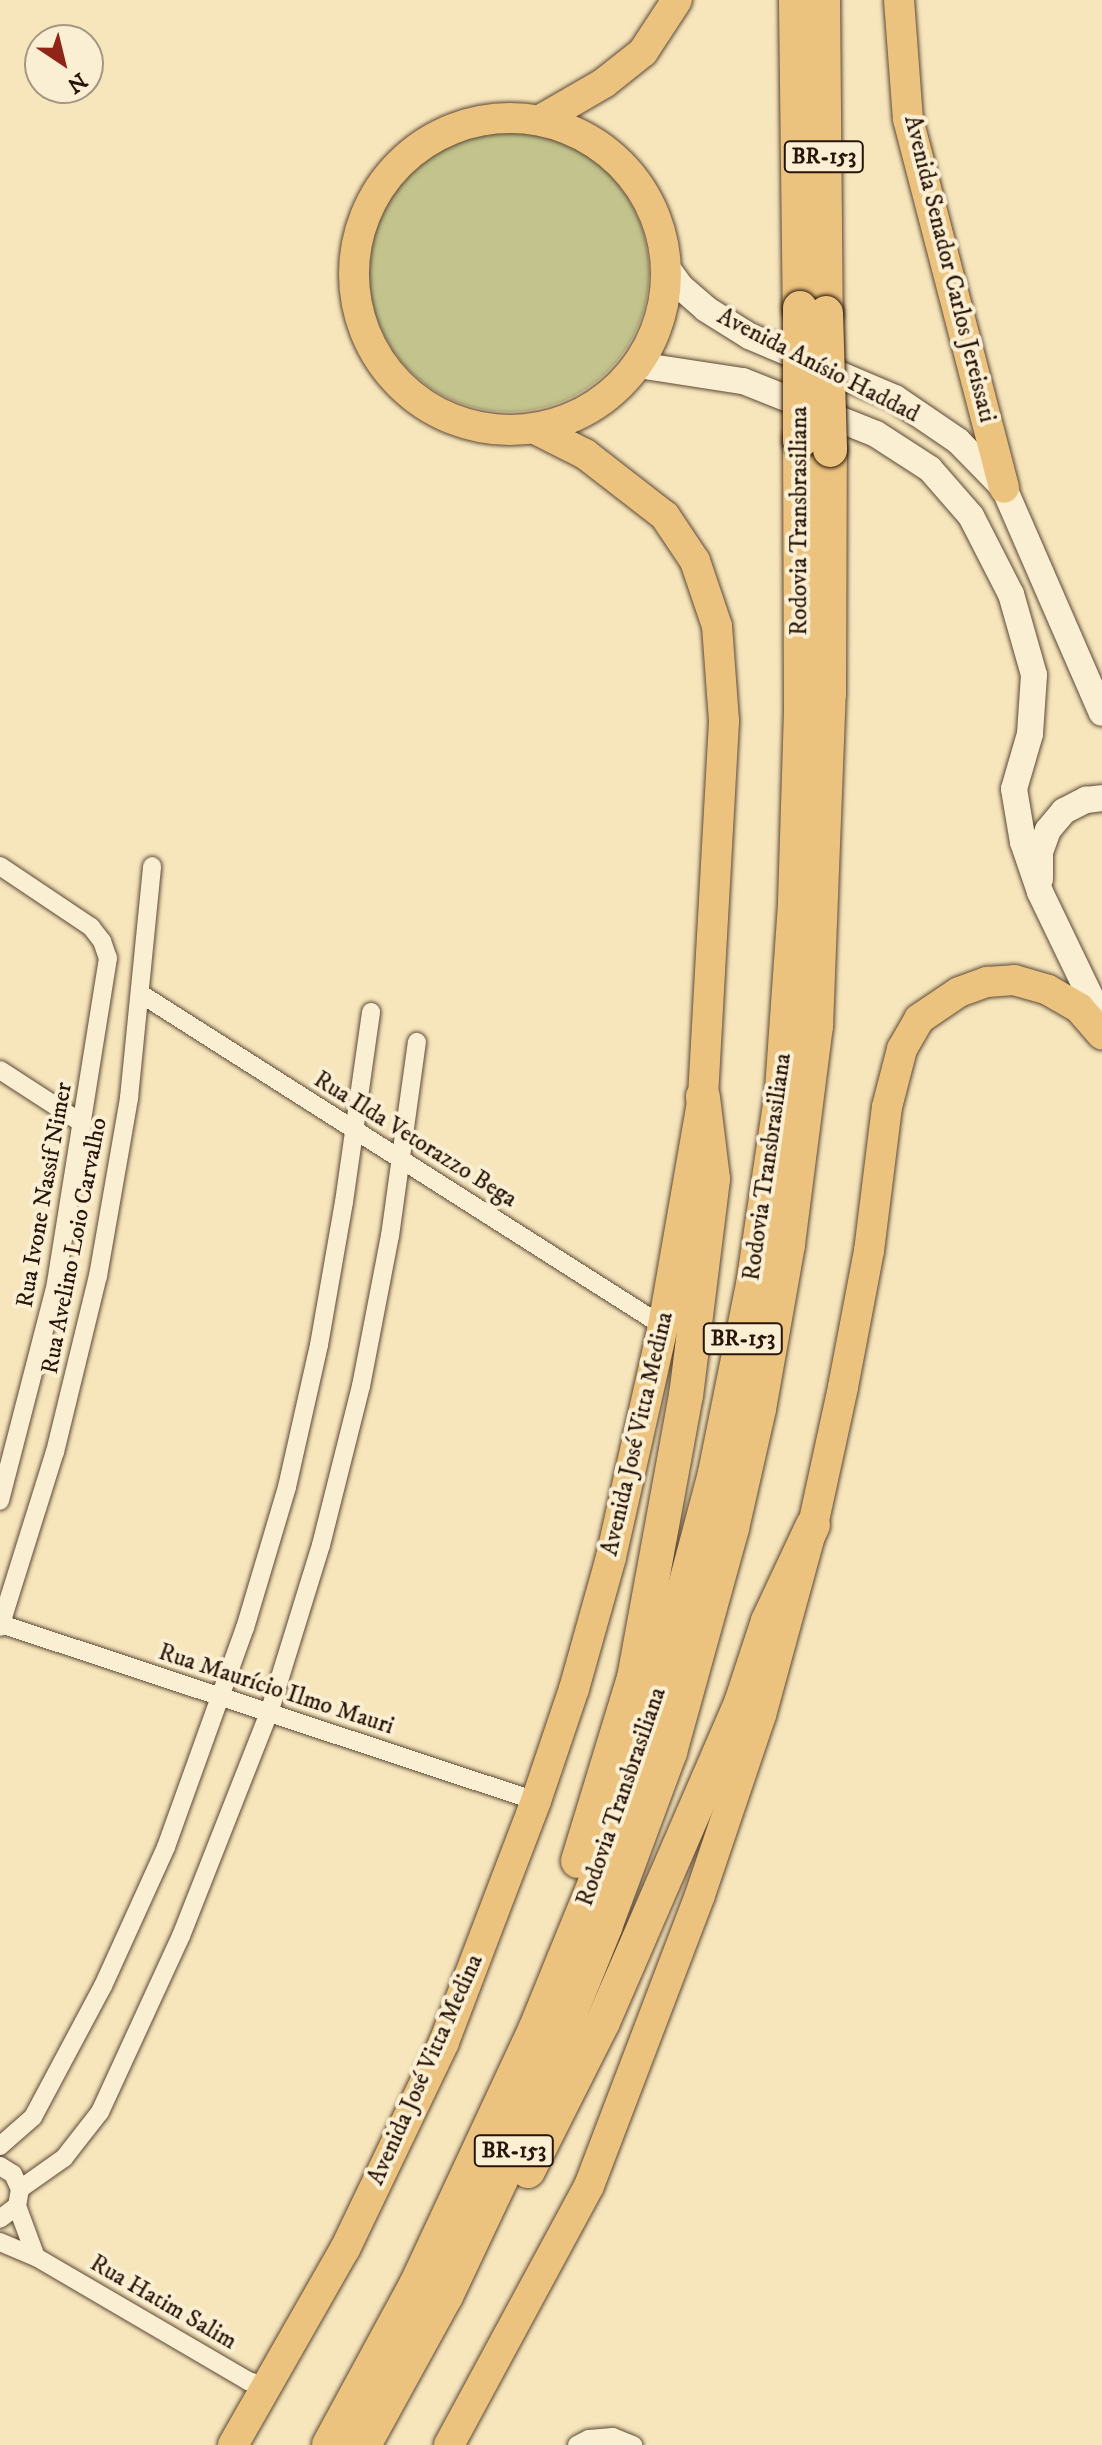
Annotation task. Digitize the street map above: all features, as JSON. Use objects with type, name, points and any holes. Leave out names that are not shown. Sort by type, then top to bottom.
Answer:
[{"type":"highway","name":"Rodovia Transbrasiliana","points":[[364,2444],[446,2296],[513,2154],[605,1927],[670,1752],[732,1528],[759,1409],[788,1244],[816,1026],[829,694],[796,0]]},
{"type":"highway","name":"Rodovia Transbrasiliana","points":[[813,310],[823,0]]},
{"type":"highway","name":"Rodovia Transbrasiliana","points":[[329,2445],[416,2285],[535,2030],[567,1951],[624,1800],[667,1659],[718,1458],[753,1285],[782,1090],[795,902],[801,706],[815,446]]},
{"type":"highway","points":[[567,1951],[576,1867],[634,1678],[686,1396],[713,1179],[703,1097]]},
{"type":"highway","points":[[364,2444],[413,2393],[596,2036],[741,1703],[768,1621],[813,1525]]},
{"type":"main road","points":[[542,119],[604,83],[643,52],[677,0]]},
{"type":"main road","name":"Avenida Senador Carlos Jereissati","points":[[899,0],[908,119],[1004,488]]},
{"type":"main road","points":[[492,117],[542,119],[591,138],[630,172],[657,217],[667,268],[665,302],[655,335],[638,365],[609,395],[586,409],[535,429],[485,429],[473,426],[437,414],[397,385],[368,344],[353,296],[354,246],[371,199],[402,159],[443,131],[492,117]]},
{"type":"main road","name":"Avenida Anísio Haddad","points":[[667,268],[681,287],[706,309],[749,336],[895,398],[958,441],[1004,488],[1102,713]]},
{"type":"main road","name":"Avenida Anísio Haddad","points":[[638,365],[743,381],[876,434],[930,469],[971,516],[1011,594],[1034,675],[1030,734],[1014,789],[1023,842],[1040,892],[1102,1021]]},
{"type":"main road","name":"Avenida José Vitta Medina","points":[[233,2445],[269,2387],[345,2249],[444,2042],[536,1801],[574,1689],[611,1557],[663,1326],[703,1097],[724,721],[717,626],[695,561],[665,516],[585,454],[535,429]]},
{"type":"main road","points":[[1040,892],[1040,852],[1048,830],[1064,811],[1086,800],[1102,798]]},
{"type":"main road","points":[[449,2445],[589,2186],[705,1880],[761,1715],[813,1525],[869,1251],[892,1078],[919,1019],[959,992],[987,982],[1014,980],[1048,990],[1069,1002],[1102,1034]]},
{"type":"street","name":"Rua Ivone Nassif Nimer","points":[[0,866],[91,927],[102,941],[108,958],[56,1284],[0,1501]]},
{"type":"street","name":"Rua Avelino Loio Carvalho","points":[[0,1626],[55,1452],[98,1276],[129,1098],[152,866]]},
{"type":"street","name":"Rua Ilda Vetorazzo Bega","points":[[141,994],[663,1326]]},
{"type":"street","points":[[0,2146],[33,2117],[103,1986],[166,1847],[222,1698],[267,1558],[304,1415],[333,1273],[371,1012]]},
{"type":"street","points":[[0,2219],[64,2158],[100,2112],[188,1921],[269,1713],[343,1460],[376,1311],[417,1042]]},
{"type":"street","points":[[0,1070],[83,1124]]},
{"type":"street","name":"Rua Maurício Ilmo Mauri","points":[[0,1626],[536,1801]]},
{"type":"street","points":[[0,2166],[13,2174],[36,2257]]},
{"type":"street","name":"Rua Hatim Salim","points":[[0,2242],[36,2257],[248,2381],[269,2387]]},
{"type":"street","points":[[583,2442],[613,2437],[633,2445]]},
{"type":"green space","points":[[523,132],[575,148],[598,164],[617,183],[639,218],[647,245],[647,299],[639,326],[626,350],[608,371],[587,389],[563,402],[523,412],[495,412],[455,402],[431,389],[392,350],[379,326],[371,299],[369,258],[379,218],[392,194],[431,155],[455,142],[482,134]]}]
